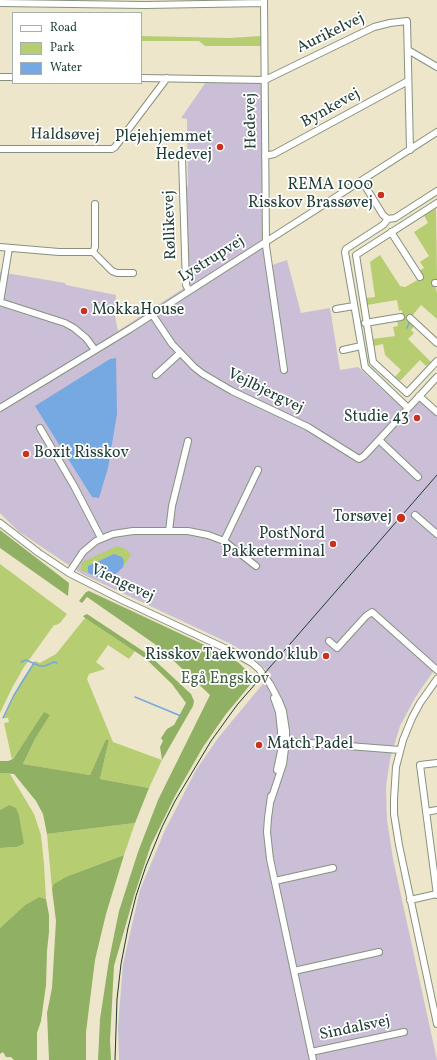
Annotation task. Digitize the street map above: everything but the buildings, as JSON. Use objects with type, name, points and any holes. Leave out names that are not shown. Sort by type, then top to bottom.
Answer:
[{"type":"street","points":[[0,3],[264,2]]},
{"type":"street","name":"Hedevej","points":[[264,2],[266,242],[284,370]]},
{"type":"street","name":"Aurikelvej","points":[[265,80],[374,27],[390,23],[407,21],[408,50]]},
{"type":"street","points":[[408,50],[437,68]]},
{"type":"street","points":[[408,50],[410,150]]},
{"type":"street","points":[[0,77],[12,77]]},
{"type":"street","points":[[142,78],[265,80]]},
{"type":"street","name":"Haldsøvej","points":[[0,149],[112,149],[167,78]]},
{"type":"street","name":"Bynkevej","points":[[265,156],[274,154],[408,81]]},
{"type":"street","name":"Lystrupvej","points":[[0,408],[130,329],[437,132]]},
{"type":"street","name":"Røllikevej","points":[[182,158],[186,285],[189,291]]},
{"type":"street","points":[[362,181],[383,215],[388,219],[395,218],[437,191]]},
{"type":"street","points":[[437,203],[356,255],[373,362],[407,393],[437,361]]},
{"type":"street","points":[[93,252],[95,246],[95,204]]},
{"type":"street","points":[[414,206],[419,214]]},
{"type":"street","points":[[388,219],[384,225],[345,251],[366,368],[408,408]]},
{"type":"street","points":[[392,232],[420,277]]},
{"type":"street","points":[[366,237],[371,245]]},
{"type":"street","points":[[0,247],[59,252],[93,252],[112,271],[123,274],[133,273]]},
{"type":"street","points":[[9,248],[0,302],[61,322],[74,328],[86,338],[95,350]]},
{"type":"street","points":[[336,309],[354,306]]},
{"type":"street","name":"Vejlbjergvej","points":[[152,314],[180,353],[194,367],[215,382],[308,427],[359,458],[364,456],[379,440]]},
{"type":"street","points":[[357,324],[401,317]]},
{"type":"street","points":[[410,318],[437,343]]},
{"type":"street","points":[[343,350],[361,346]]},
{"type":"street","points":[[156,374],[180,353]]},
{"type":"street","points":[[383,385],[390,377]]},
{"type":"street","points":[[418,476],[379,440],[437,377]]},
{"type":"street","points":[[419,396],[437,412]]},
{"type":"street","points":[[40,428],[74,486],[101,538]]},
{"type":"street","points":[[169,531],[172,506],[188,441]]},
{"type":"street","points":[[224,541],[258,470]]},
{"type":"street","points":[[415,515],[437,534]]},
{"type":"street","name":"Viengevej","points":[[0,523],[39,553],[69,573],[241,656],[263,680],[271,693],[278,712],[284,741]]},
{"type":"street","points":[[69,573],[90,544],[101,538],[121,532],[198,532],[224,541],[256,566]]},
{"type":"street","points":[[329,641],[337,648],[366,616],[372,612],[437,670]]},
{"type":"street","points":[[437,679],[412,718],[400,750],[394,784],[394,814],[399,845],[437,1024]]},
{"type":"street","points":[[284,741],[400,750]]},
{"type":"street","name":"Sindalsvej","points":[[284,741],[283,764],[270,800],[267,832],[270,859],[313,1060]]},
{"type":"street","points":[[410,900],[437,894],[420,765],[437,763]]},
{"type":"street","points":[[426,812],[437,810]]},
{"type":"street","points":[[275,881],[333,868]]},
{"type":"street","points":[[294,971],[379,952]]},
{"type":"street","name":"Sindalsvej","points":[[312,1052],[404,1032]]},
{"type":"shaded area","points":[[206,82],[262,82],[263,236],[266,267],[287,260],[301,313],[330,308],[340,370],[358,367],[407,412],[417,401],[420,400],[437,415],[437,666],[415,698],[400,726],[390,759],[386,787],[387,820],[393,859],[437,1060],[119,1060],[118,1027],[123,964],[140,890],[165,830],[196,770],[218,738],[271,674],[251,656],[231,644],[82,574],[18,531],[0,513],[0,272],[65,283],[66,285],[116,295],[115,316],[118,331],[187,286],[184,187],[188,186],[187,119],[181,118]]},
{"type":"green space","points":[[142,36],[229,38],[261,36],[261,46],[205,46],[199,41],[142,41]]},
{"type":"green space","points":[[436,209],[437,280],[434,281],[437,293],[437,319],[421,305],[412,316],[415,325],[411,330],[414,333],[408,339],[431,362],[426,366],[420,360],[400,381],[395,377],[401,370],[385,355],[383,344],[374,346],[373,339],[395,336],[393,327],[398,326],[397,320],[403,319],[402,310],[399,311],[397,300],[367,305],[366,298],[375,297],[370,262],[380,255],[400,286],[405,287],[423,277],[419,271],[424,268],[420,262],[429,256],[414,232],[428,223],[424,215]]},
{"type":"green space","points":[[0,530],[69,583],[68,596],[0,548]]},
{"type":"green space","points":[[117,546],[126,549],[131,555],[123,567],[124,561],[114,554],[88,566],[88,573],[80,570],[82,562]]},
{"type":"green space","points":[[0,564],[67,614],[60,623],[54,625],[24,667],[0,713]]},
{"type":"green space","name":"Egå Engskov","points":[[89,591],[228,656],[239,663],[255,679],[226,714],[203,747],[175,796],[151,845],[134,896],[114,966],[110,1040],[111,1060],[98,1060],[100,1019],[109,960],[119,911],[138,852],[158,800],[210,695],[159,647],[87,597],[82,603],[79,601],[86,592]]},
{"type":"green space","points":[[87,614],[149,655],[191,694],[194,701],[193,706],[162,760],[160,747],[163,741],[161,738],[167,729],[174,725],[186,703],[172,684],[145,658],[83,616]]},
{"type":"green space","points":[[85,618],[135,651],[129,659],[108,645],[96,662],[105,669],[89,674],[87,679],[113,742],[162,760],[149,788],[100,779],[109,740],[106,739],[90,775],[23,764],[35,739],[50,715],[44,713],[12,760],[4,723],[9,722],[8,718],[4,718],[4,716],[14,695],[35,661],[40,663],[56,654]]},
{"type":"green space","points":[[44,712],[50,715],[35,739],[23,764],[90,775],[106,739],[109,740],[100,779],[149,788],[135,823],[47,834],[43,814],[36,801],[14,774],[0,773],[0,761],[8,761],[13,759]]},
{"type":"green space","points":[[0,773],[10,774],[34,814],[41,835],[46,899],[39,897],[25,905],[0,928],[0,848],[17,847],[24,844],[9,805],[0,810]]},
{"type":"green space","points":[[9,805],[16,808],[24,844],[17,847],[0,848],[0,810]]},
{"type":"green space","points":[[135,823],[124,855],[68,876],[52,889],[47,834]]},
{"type":"green space","points":[[124,855],[106,914],[95,960],[86,1032],[86,1060],[49,1060],[47,1013],[52,988],[56,921],[52,889],[54,884],[68,876]]},
{"type":"green space","points":[[39,897],[46,899],[49,915],[49,932],[46,985],[41,1021],[37,1033],[37,1060],[14,1060],[11,1057],[6,1057],[3,1052],[0,1054],[0,928],[25,905]]},
{"type":"water","points":[[116,358],[117,414],[108,468],[99,498],[92,497],[35,406],[110,359]]},
{"type":"water","points":[[114,554],[122,557],[124,561],[123,567],[111,579],[106,581],[88,573],[88,566]]},
{"type":"waterway","points":[[407,328],[409,323]]},
{"type":"waterway","points":[[21,662],[26,660],[40,666],[45,666],[54,662],[57,663]]},
{"type":"waterway","points":[[3,718],[14,695],[34,663]]},
{"type":"waterway","points":[[135,697],[181,716]]},
{"type":"tram line","points":[[115,1060],[117,999],[121,964],[128,928],[136,896],[146,866],[162,827],[175,801],[211,741],[237,705],[437,475]]},
{"type":"place","name":"Plejehjemmet Hedevej","points":[[220,147]]},
{"type":"place","name":"REMA 1000 Risskov Brassøvej","points":[[381,195]]},
{"type":"place","name":"MokkaHouse","points":[[84,311]]},
{"type":"place","name":"Studie 43","points":[[417,418]]},
{"type":"place","name":"Boxit Risskov","points":[[26,454]]},
{"type":"place","name":"Torsøvej","points":[[401,518]]},
{"type":"place","name":"PostNord Pakketerminal","points":[[333,544]]},
{"type":"place","name":"Risskov Taekwondo klub","points":[[326,656]]},
{"type":"place","name":"Match Padel","points":[[259,745]]}]
